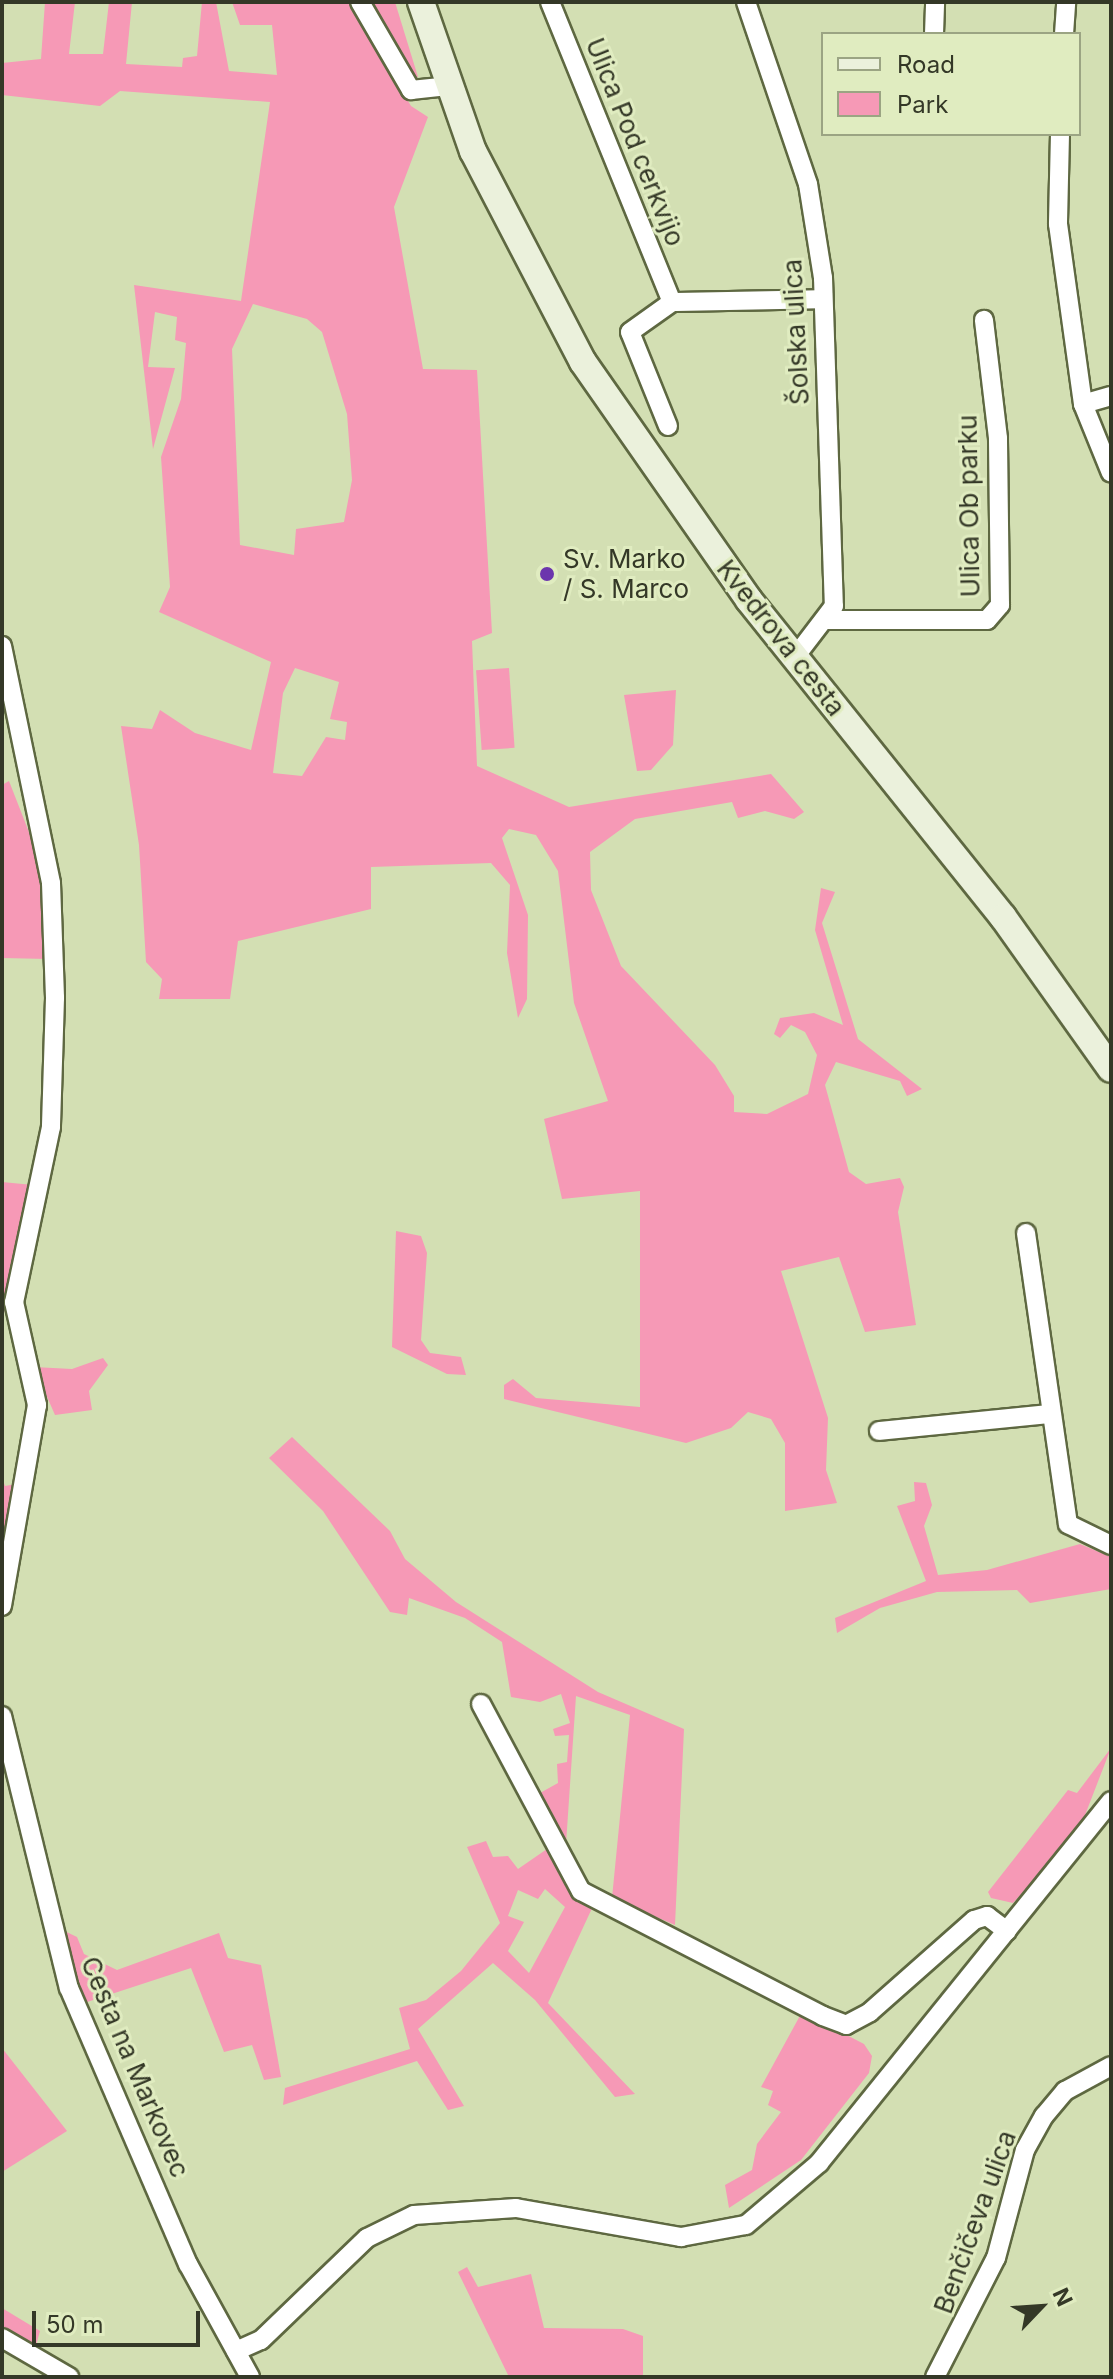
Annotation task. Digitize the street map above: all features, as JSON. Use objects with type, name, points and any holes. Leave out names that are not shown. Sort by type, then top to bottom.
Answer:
[{"type":"street","points":[[360,2],[411,90],[448,86]]},
{"type":"street","name":"Kvedrova cesta","points":[[421,2],[473,151],[583,362],[795,657],[1003,917],[1111,1069]]},
{"type":"street","name":"Ulica Pod cerkvijo","points":[[550,2],[672,302]]},
{"type":"street","name":"Šolska ulica","points":[[746,2],[808,184],[823,299],[834,606],[795,657]]},
{"type":"street","points":[[934,32],[935,2]]},
{"type":"street","points":[[1064,32],[1066,2]]},
{"type":"street","points":[[1060,136],[1058,224],[1083,404],[1111,473]]},
{"type":"street","points":[[668,426],[630,332],[672,302],[823,299]]},
{"type":"street","name":"Ulica Ob parku","points":[[824,620],[987,620],[1000,605],[998,438],[984,320]]},
{"type":"street","points":[[1083,404],[1111,396]]},
{"type":"street","points":[[2,646],[51,883],[55,998],[51,1127],[14,1302],[37,1405],[2,1606]]},
{"type":"street","points":[[1026,1233],[1068,1524],[1111,1545]]},
{"type":"street","points":[[879,1431],[1050,1414]]},
{"type":"street","points":[[481,1704],[581,1891],[823,2016],[846,2025],[870,2012],[974,1920],[987,1916],[1007,1931]]},
{"type":"street","name":"Cesta na Markovec","points":[[2,1716],[69,1988],[188,2264],[250,2377]]},
{"type":"street","points":[[236,2351],[261,2340],[367,2238],[414,2215],[516,2208],[681,2237],[746,2225],[819,2163],[1111,1801]]},
{"type":"street","name":"Benčičeva ulica","points":[[935,2377],[996,2258],[1025,2150],[1044,2116],[1065,2091],[1111,2066]]},
{"type":"street","points":[[2,2338],[69,2377]]},
{"type":"green space","points":[[45,2],[75,2],[69,54],[103,54],[109,2],[132,2],[126,64],[182,67],[183,58],[197,56],[202,2],[216,2],[229,71],[277,75],[272,25],[240,25],[232,2],[350,2],[411,106],[428,117],[394,207],[423,369],[477,370],[492,633],[472,641],[477,766],[569,807],[771,774],[804,812],[794,819],[765,811],[738,818],[732,802],[635,819],[590,852],[591,890],[621,966],[715,1065],[734,1096],[734,1112],[767,1114],[808,1094],[817,1055],[805,1032],[791,1025],[780,1038],[774,1034],[780,1018],[814,1013],[843,1025],[815,930],[821,888],[835,892],[822,923],[858,1039],[922,1089],[907,1096],[900,1081],[836,1062],[825,1085],[849,1172],[866,1184],[900,1178],[904,1187],[898,1212],[916,1325],[865,1332],[839,1257],[781,1271],[828,1418],[826,1470],[837,1503],[785,1511],[785,1443],[771,1419],[748,1412],[731,1428],[686,1443],[504,1399],[504,1385],[513,1379],[536,1398],[640,1407],[640,1191],[562,1199],[544,1119],[608,1101],[574,1003],[558,871],[536,835],[509,829],[502,838],[528,915],[527,999],[518,1018],[507,953],[510,885],[491,863],[371,867],[371,909],[238,941],[230,999],[159,999],[162,979],[146,962],[139,845],[121,726],[152,729],[160,710],[195,733],[251,750],[271,662],[159,612],[170,587],[161,457],[181,399],[186,343],[175,340],[177,317],[155,312],[148,367],[175,368],[153,449],[134,285],[241,301],[270,102],[120,91],[100,106],[2,95],[2,63],[41,59]],"holes":[[[253,304],[307,319],[322,332],[347,414],[352,480],[344,522],[296,529],[294,555],[240,545],[232,349]],[[295,668],[339,682],[330,719],[347,722],[345,740],[326,737],[302,776],[273,773],[283,693]]]},
{"type":"green space","points":[[367,2],[395,2],[418,77],[411,76]]},
{"type":"green space","points":[[509,668],[515,748],[482,750],[476,670]]},
{"type":"green space","points":[[676,690],[673,745],[651,770],[637,771],[624,695]]},
{"type":"green space","points":[[9,781],[41,863],[48,959],[2,958],[2,785]]},
{"type":"green space","points":[[2,1182],[33,1185],[2,1322]]},
{"type":"green space","points":[[396,1231],[421,1236],[427,1253],[421,1340],[430,1353],[461,1357],[466,1375],[447,1374],[392,1347]]},
{"type":"green space","points":[[103,1358],[108,1365],[89,1391],[92,1410],[55,1415],[34,1367],[72,1369]]},
{"type":"green space","points":[[292,1437],[390,1531],[405,1559],[456,1602],[598,1692],[684,1729],[675,1925],[612,1898],[630,1715],[576,1696],[565,1859],[540,1793],[558,1783],[557,1764],[567,1762],[569,1735],[555,1736],[553,1729],[570,1723],[561,1694],[540,1702],[511,1697],[502,1642],[465,1618],[409,1598],[407,1615],[390,1612],[323,1511],[269,1458]]},
{"type":"green space","points":[[2,1477],[5,1486],[21,1483],[2,1563]]},
{"type":"green space","points":[[914,1482],[926,1483],[932,1505],[924,1526],[938,1575],[987,1570],[1080,1544],[1111,1557],[1111,1589],[1030,1603],[1017,1590],[937,1592],[880,1608],[837,1633],[835,1618],[926,1581],[897,1506],[915,1501]]},
{"type":"green space","points":[[1111,1748],[1080,1828],[1013,1903],[991,1898],[988,1892],[1068,1790],[1077,1793]]},
{"type":"green space","points":[[486,1841],[493,1857],[508,1856],[518,1869],[547,1849],[566,1883],[594,1904],[548,2003],[635,2094],[615,2097],[535,2000],[493,1963],[418,2029],[464,2106],[448,2110],[417,2061],[283,2105],[285,2088],[410,2049],[399,2008],[426,2000],[461,1971],[500,1923],[467,1847]],"holes":[[[545,1889],[565,1907],[529,1973],[508,1951],[524,1922],[508,1916],[518,1890],[538,1899]]]},
{"type":"green space","points":[[52,1925],[77,1937],[84,1954],[117,1970],[219,1933],[228,1958],[261,1965],[281,2077],[264,2080],[252,2045],[224,2052],[191,1968],[81,2004]]},
{"type":"green space","points":[[802,2012],[864,2044],[872,2056],[869,2073],[801,2160],[729,2208],[725,2185],[752,2170],[757,2144],[781,2112],[768,2105],[773,2091],[761,2087]]},
{"type":"green space","points":[[2,2048],[67,2131],[2,2172]]},
{"type":"green space","points":[[467,2267],[478,2287],[531,2274],[544,2328],[623,2329],[643,2336],[643,2377],[509,2377],[458,2272]]},
{"type":"green space","points":[[2,2308],[40,2331],[35,2349],[2,2332]]},
{"type":"place","name":"Sv. Marko / S. Marco","points":[[547,574]]}]
